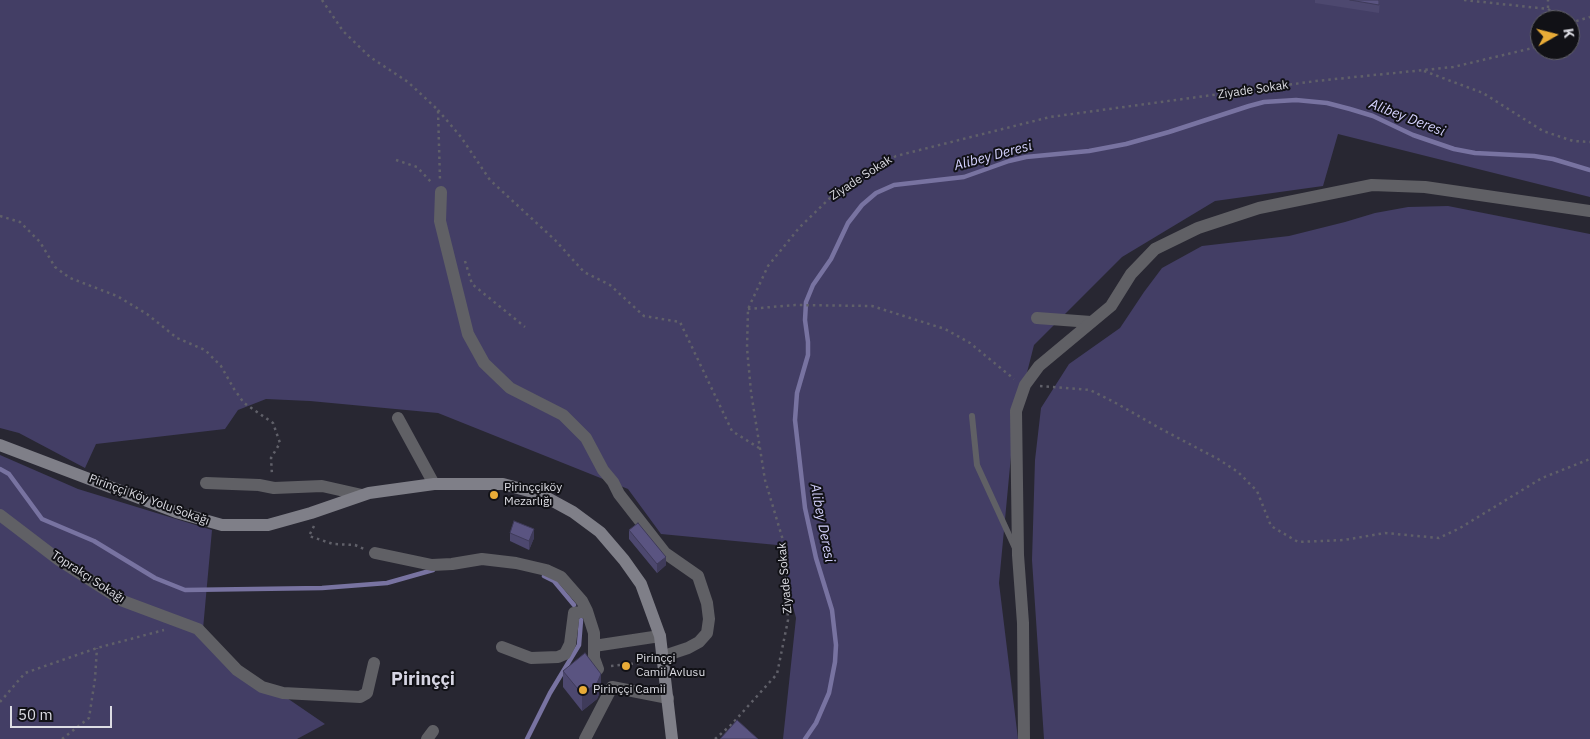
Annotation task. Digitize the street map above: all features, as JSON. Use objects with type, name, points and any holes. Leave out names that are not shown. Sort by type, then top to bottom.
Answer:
[{"type":"main road","name":"Pirinççi Köy Yolu Sokağı","points":[[0,445],[176,512],[222,525],[268,524],[323,509],[362,495],[434,484],[503,484],[540,494],[573,512],[600,532],[641,584],[660,636],[672,739]]},
{"type":"street","points":[[1024,739],[1023,623],[1018,555],[1016,411],[1025,385],[1039,366],[1111,306],[1131,274],[1154,249],[1198,228],[1260,208],[1372,185],[1425,187],[1590,211]]},
{"type":"street","points":[[440,192],[440,221],[468,334],[484,363],[510,388],[563,415],[586,438],[603,470],[613,482],[619,494],[665,553],[698,576],[707,603],[709,619],[707,633],[699,642],[664,658]]},
{"type":"street","points":[[1037,318],[1091,322]]},
{"type":"street","points":[[398,418],[434,484]]},
{"type":"street","points":[[206,483],[259,485],[274,488],[322,486],[362,495]]},
{"type":"street","name":"Toprakçı Sokağı","points":[[0,515],[59,560],[123,601],[198,630],[237,670],[262,687],[283,693],[360,697],[367,693],[374,663]]},
{"type":"street","points":[[375,553],[432,564],[452,564],[482,559],[516,563],[546,570],[560,577],[582,601],[587,611],[594,633],[594,658],[604,670],[612,687]]},
{"type":"street","points":[[502,647],[531,658],[558,658],[565,654],[570,644],[574,612],[587,611]]},
{"type":"street","points":[[594,646],[660,636]]},
{"type":"street","points":[[612,687],[668,698]]},
{"type":"street","points":[[585,739],[612,687]]},
{"type":"lane","points":[[972,416],[977,465],[1018,555]]},
{"type":"path","points":[[322,0],[343,31],[370,57],[408,82],[438,110],[461,138],[490,180],[555,240],[584,272],[610,285],[644,316],[680,322],[732,431],[760,448]]},
{"type":"path","points":[[1464,0],[1548,9],[1548,0]]},
{"type":"path","points":[[1498,0],[1501,4]]},
{"type":"path","name":"Ziyade Sokak","points":[[715,739],[731,725],[777,674],[788,620],[785,547],[765,480],[751,392],[747,348],[748,309],[768,266],[799,228],[835,193],[896,156],[1050,117],[1316,81],[1453,67],[1530,49]]},
{"type":"path","points":[[1423,70],[1484,93],[1543,131],[1573,141],[1590,142]]},
{"type":"path","points":[[438,110],[440,192]]},
{"type":"path","points":[[396,160],[417,167],[440,192]]},
{"type":"path","points":[[0,216],[20,222],[40,242],[55,267],[70,278],[117,296],[147,314],[177,338],[205,350],[211,355],[221,366],[244,403],[273,424],[280,443],[271,458],[274,488]]},
{"type":"path","points":[[463,257],[472,284],[525,327]]},
{"type":"path","points":[[748,309],[795,305],[872,306],[945,329],[970,343],[1010,376],[1025,385],[1090,390],[1218,458],[1238,472],[1257,491],[1270,526],[1298,542],[1344,540],[1386,533],[1439,538],[1460,528],[1542,478],[1590,459]]},
{"type":"path","points":[[323,509],[309,536],[333,544],[355,545],[375,553]]},
{"type":"path","points":[[0,702],[26,673],[97,648],[186,624]]},
{"type":"path","points":[[62,739],[89,718],[95,679],[97,648]]},
{"type":"path","points":[[604,670],[664,658]]},
{"type":"shaded area","points":[[0,0],[1590,0],[1590,197],[1338,134],[1323,186],[1215,201],[1122,257],[1034,345],[1014,424],[999,583],[1018,739],[783,739],[796,618],[777,545],[661,534],[628,489],[438,413],[310,401],[266,399],[238,410],[225,429],[96,444],[85,468],[19,433],[0,428]]},
{"type":"shaded area","points":[[1448,206],[1590,234],[1590,739],[1044,739],[1032,560],[1035,460],[1041,408],[1069,364],[1120,328],[1162,268],[1202,246],[1289,236],[1375,213],[1408,207]]},
{"type":"shaded area","points":[[0,455],[78,489],[212,530],[202,640],[325,724],[297,739],[0,739]]},
{"type":"building","points":[[1350,0],[1379,0],[1379,5]]},
{"type":"building","points":[[514,521],[534,529],[529,541],[510,533]]},
{"type":"building","points":[[638,523],[666,557],[657,564],[629,530]]},
{"type":"building","points":[[585,653],[601,674],[597,683],[582,694],[563,671]]},
{"type":"building","points":[[737,720],[758,739],[720,739]]},
{"type":"waterway","name":"Alibey Deresi","points":[[805,739],[816,723],[829,693],[836,645],[832,610],[816,558],[805,508],[795,420],[797,393],[808,355],[805,320],[806,302],[813,285],[831,259],[848,223],[862,205],[876,193],[894,185],[964,177],[1026,157],[1089,151],[1126,144],[1264,102],[1296,100],[1327,103],[1373,116],[1413,135],[1454,149],[1475,153],[1534,156],[1553,159],[1590,170]]},
{"type":"waterway","points":[[0,469],[9,474],[42,519],[94,541],[155,578],[185,590],[322,588],[387,583],[433,570]]},
{"type":"waterway","points":[[544,576],[554,581],[574,605]]},
{"type":"waterway","points":[[527,739],[550,693],[579,645],[581,620]]},
{"type":"place","name":"Pirinççiköy Mezarlığı","points":[[494,495]]},
{"type":"place","name":"Pirinççi Camii Avlusu","points":[[626,666]]},
{"type":"place","name":"Pirinççi Camii","points":[[583,690]]},
{"type":"district","name":"Pirinççi","points":[[423,680]]}]
